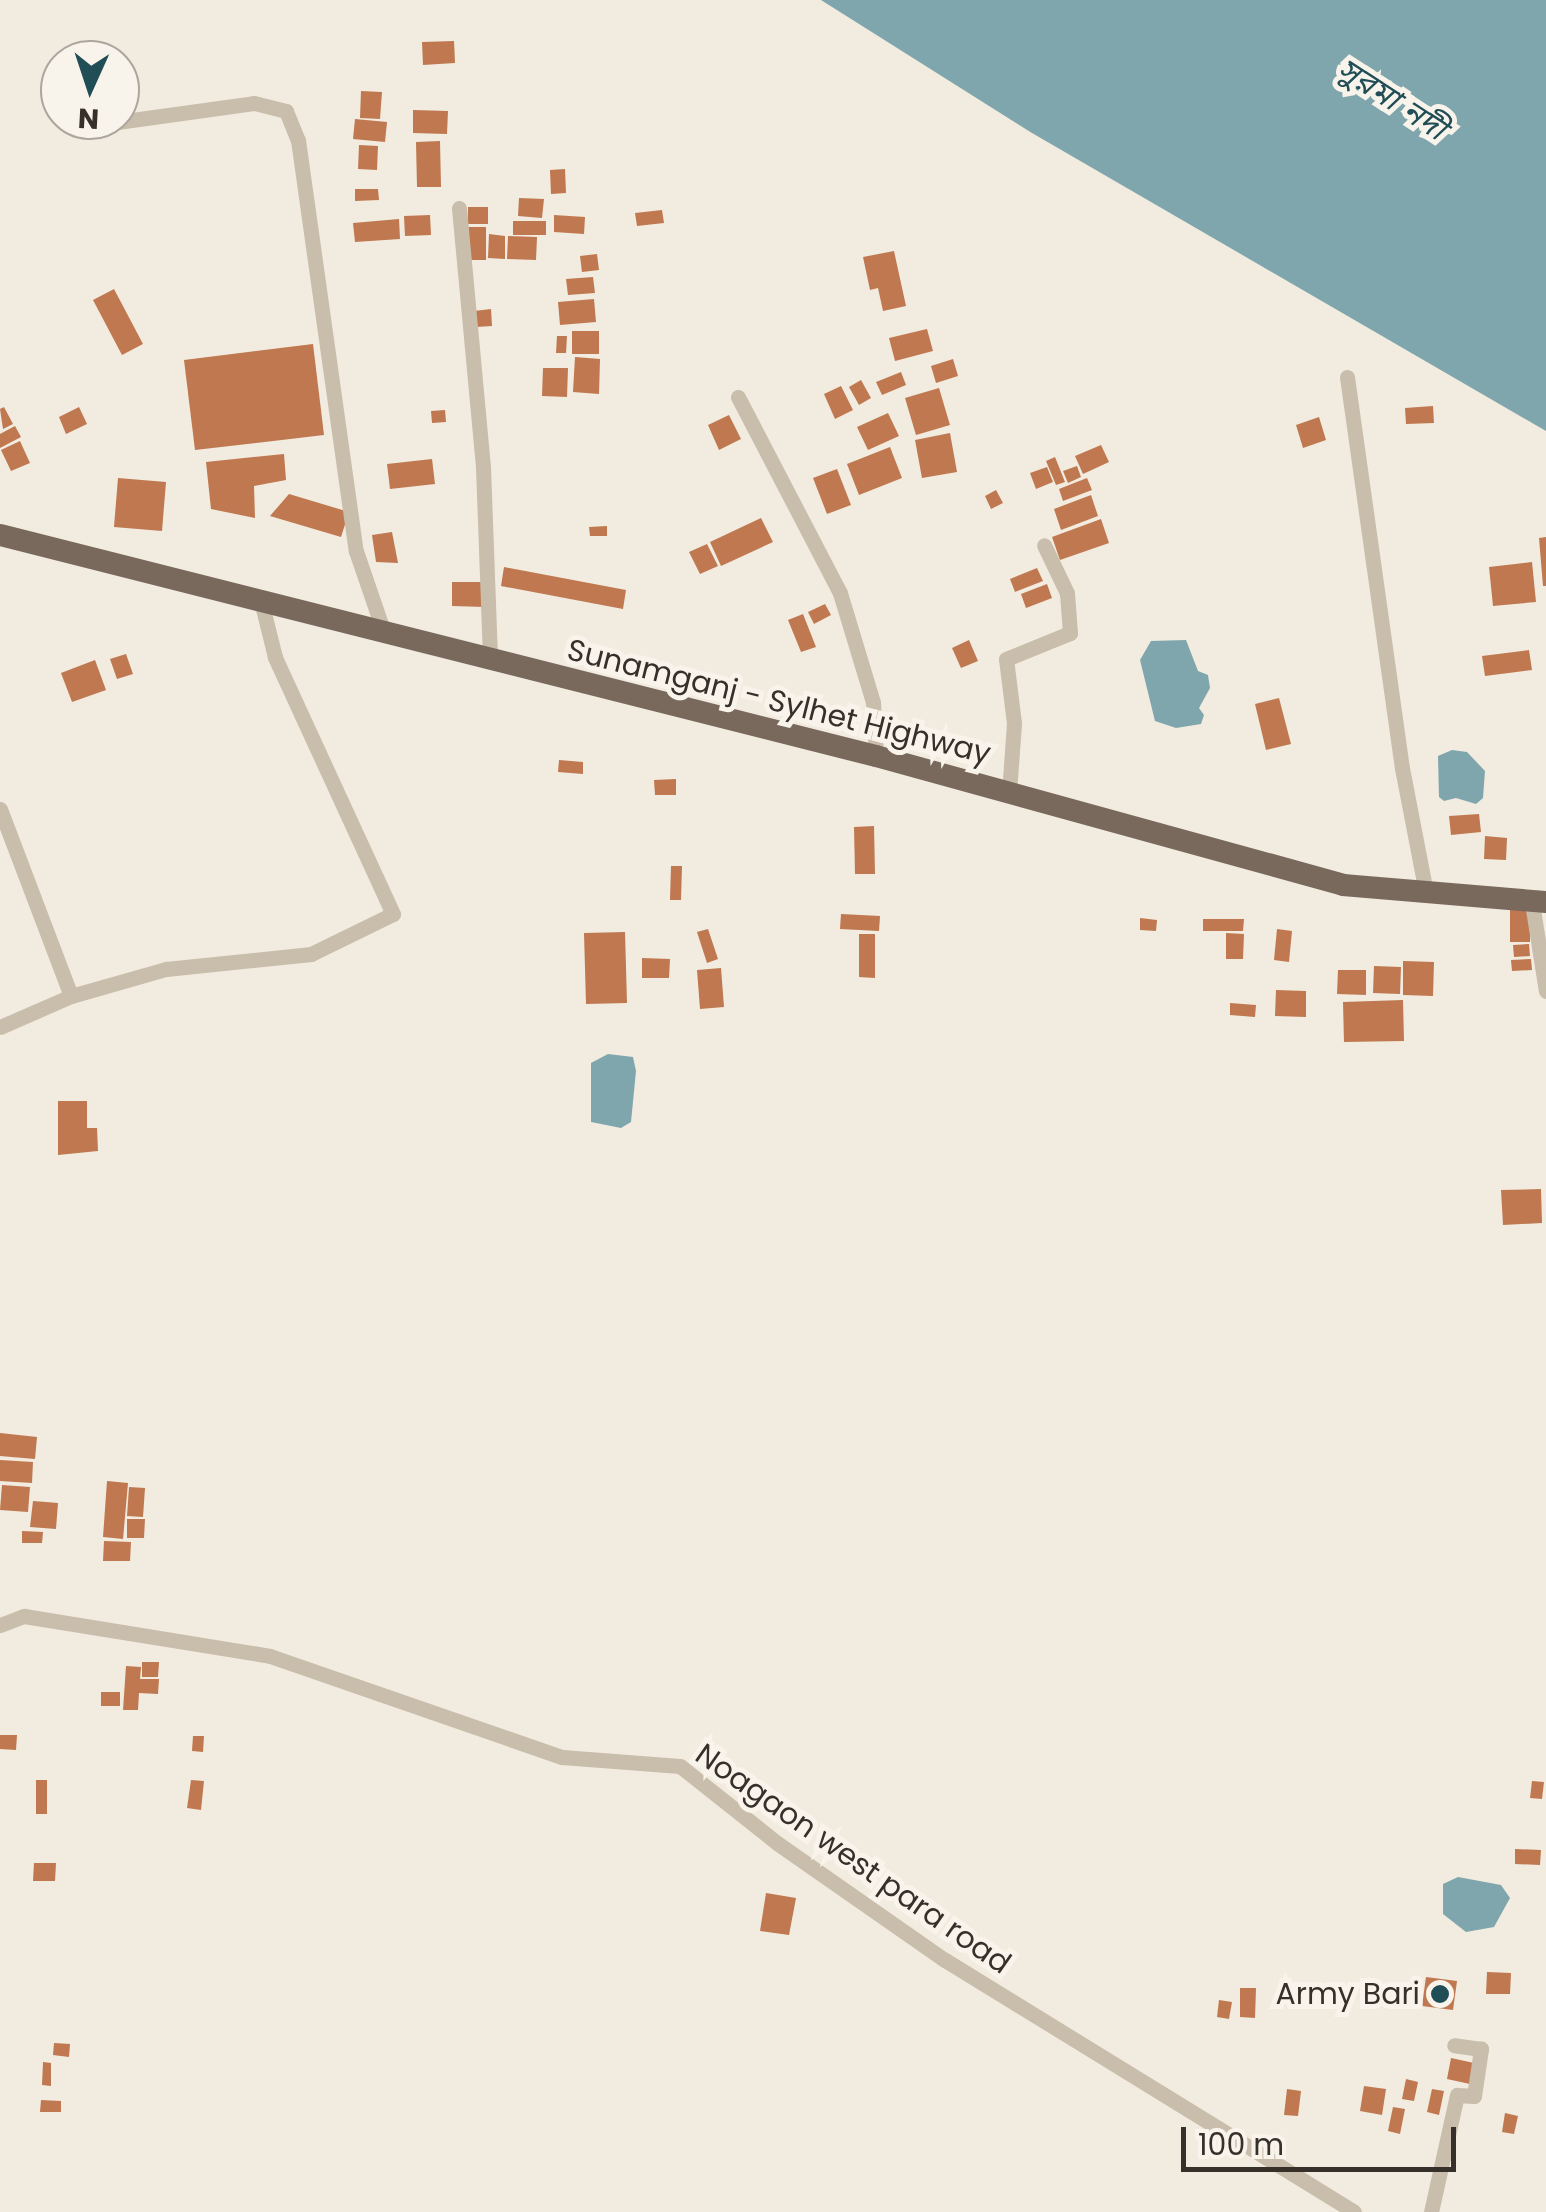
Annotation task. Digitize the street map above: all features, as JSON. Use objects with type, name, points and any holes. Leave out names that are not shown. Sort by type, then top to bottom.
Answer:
[{"type":"main road","name":"Sunamganj - Sylhet Highway","points":[[0,535],[876,756],[1343,885],[1539,902]]},
{"type":"street","points":[[140,119],[254,103],[286,110],[298,140],[356,551],[384,632]]},
{"type":"street","points":[[459,208],[483,467],[490,659]]},
{"type":"street","points":[[1348,377],[1402,768],[1426,893]]},
{"type":"street","points":[[738,398],[840,593],[873,702],[876,756]]},
{"type":"street","points":[[1010,793],[1014,723],[1006,659],[1070,633],[1067,593],[1044,545]]},
{"type":"street","points":[[0,1027],[72,996],[166,969],[311,954],[393,914],[275,657],[261,601]]},
{"type":"street","points":[[0,809],[72,996]]},
{"type":"street","points":[[1539,902],[1546,991]]},
{"type":"street","name":"Noagaon west para road","points":[[0,1624],[24,1616],[270,1656],[562,1757],[680,1766],[777,1842],[945,1960],[1354,2212]]},
{"type":"street","points":[[1431,2212],[1457,2095],[1474,2096],[1481,2049],[1454,2046]]},
{"type":"water","name":"সুরমা নদী","points":[[821,0],[1546,0],[1546,431],[1032,133]]},
{"type":"water","points":[[1186,640],[1198,671],[1208,675],[1210,688],[1199,708],[1204,715],[1201,724],[1176,728],[1155,721],[1140,660],[1151,641]]},
{"type":"water","points":[[1452,750],[1467,752],[1485,771],[1483,798],[1476,804],[1456,798],[1444,801],[1439,797],[1438,756]]},
{"type":"water","points":[[608,1054],[633,1057],[636,1071],[631,1122],[621,1128],[591,1122],[591,1063]]},
{"type":"water","points":[[1458,1877],[1501,1885],[1510,1898],[1494,1927],[1466,1932],[1443,1914],[1443,1884]]},
{"type":"building","points":[[454,41],[455,63],[423,65],[422,42]]},
{"type":"building","points":[[361,91],[382,92],[380,119],[360,118]]},
{"type":"building","points":[[413,110],[448,111],[447,134],[413,133]]},
{"type":"building","points":[[355,119],[387,122],[385,142],[353,139]]},
{"type":"building","points":[[440,141],[441,187],[417,187],[416,142]]},
{"type":"building","points":[[359,145],[378,146],[377,170],[358,169]]},
{"type":"building","points":[[565,169],[566,193],[551,194],[550,170]]},
{"type":"building","points":[[355,189],[378,189],[379,200],[355,201]]},
{"type":"building","points":[[519,198],[544,199],[542,218],[518,216]]},
{"type":"building","points":[[468,207],[488,207],[488,224],[468,224]]},
{"type":"building","points":[[662,210],[664,223],[637,226],[635,213]]},
{"type":"building","points":[[430,215],[431,235],[405,236],[404,216]]},
{"type":"building","points":[[554,215],[585,217],[584,234],[554,232]]},
{"type":"building","points":[[399,219],[400,239],[355,242],[353,223]]},
{"type":"building","points":[[513,221],[546,221],[546,235],[513,235]]},
{"type":"building","points":[[468,227],[486,227],[486,260],[468,260]]},
{"type":"building","points":[[489,234],[505,236],[505,259],[488,258]]},
{"type":"building","points":[[508,236],[537,237],[536,260],[507,259]]},
{"type":"building","points":[[894,251],[906,306],[883,311],[878,288],[870,290],[863,257]]},
{"type":"building","points":[[597,254],[599,270],[582,272],[580,256]]},
{"type":"building","points":[[593,277],[595,293],[568,295],[566,279]]},
{"type":"building","points":[[114,289],[143,344],[122,355],[93,300]]},
{"type":"building","points":[[594,299],[596,322],[560,325],[558,302]]},
{"type":"building","points":[[491,309],[492,326],[476,327],[474,311]]},
{"type":"building","points":[[927,329],[933,351],[895,361],[889,338]]},
{"type":"building","points":[[572,331],[599,331],[599,354],[572,354]]},
{"type":"building","points":[[557,336],[567,336],[566,353],[556,353]]},
{"type":"building","points":[[313,344],[324,435],[195,450],[184,360]]},
{"type":"building","points":[[575,357],[600,359],[599,394],[573,392]]},
{"type":"building","points":[[953,359],[958,376],[936,383],[931,366]]},
{"type":"building","points":[[543,368],[568,368],[567,397],[542,396]]},
{"type":"building","points":[[901,372],[906,385],[882,395],[876,382]]},
{"type":"building","points":[[861,380],[871,398],[859,405],[849,387]]},
{"type":"building","points":[[841,386],[853,410],[835,419],[824,394]]},
{"type":"building","points":[[939,388],[950,425],[916,435],[905,398]]},
{"type":"building","points":[[1433,406],[1434,423],[1406,424],[1405,408]]},
{"type":"building","points":[[4,407],[13,424],[3,429],[0,409]]},
{"type":"building","points":[[79,407],[87,424],[66,434],[59,417]]},
{"type":"building","points":[[445,410],[446,422],[432,423],[431,411]]},
{"type":"building","points":[[888,413],[899,436],[868,450],[857,427]]},
{"type":"building","points":[[729,415],[741,439],[719,450],[708,425]]},
{"type":"building","points":[[1319,417],[1326,440],[1303,448],[1296,425]]},
{"type":"building","points":[[15,426],[21,437],[0,448],[0,434]]},
{"type":"building","points":[[950,433],[957,472],[922,478],[915,440]]},
{"type":"building","points":[[20,441],[30,463],[11,471],[1,450]]},
{"type":"building","points":[[1101,445],[1109,462],[1083,474],[1075,456]]},
{"type":"building","points":[[890,447],[902,478],[859,495],[847,464]]},
{"type":"building","points":[[284,454],[286,480],[254,486],[255,518],[211,509],[206,462]]},
{"type":"building","points":[[1055,457],[1065,482],[1056,485],[1046,461]]},
{"type":"building","points":[[432,459],[435,484],[390,489],[387,464]]},
{"type":"building","points":[[1077,466],[1081,477],[1068,483],[1063,471]]},
{"type":"building","points":[[1047,467],[1053,482],[1036,489],[1030,473]]},
{"type":"building","points":[[837,469],[851,505],[827,514],[813,478]]},
{"type":"building","points":[[118,478],[166,482],[162,531],[114,527]]},
{"type":"building","points":[[1087,478],[1092,490],[1063,501],[1059,489]]},
{"type":"building","points":[[996,490],[1003,503],[991,509],[985,496]]},
{"type":"building","points":[[289,494],[349,512],[341,537],[270,516]]},
{"type":"building","points":[[1091,495],[1098,516],[1061,530],[1054,509]]},
{"type":"building","points":[[761,518],[773,542],[721,566],[710,542]]},
{"type":"building","points":[[1101,519],[1109,543],[1060,560],[1052,537]]},
{"type":"building","points":[[607,526],[607,536],[590,536],[589,527]]},
{"type":"building","points":[[392,532],[398,563],[376,562],[372,535]]},
{"type":"building","points":[[1546,537],[1546,586],[1543,586],[1539,538]]},
{"type":"building","points":[[707,544],[718,566],[700,574],[689,552]]},
{"type":"building","points":[[1532,562],[1536,602],[1493,606],[1489,567]]},
{"type":"building","points":[[504,567],[626,590],[623,609],[501,586]]},
{"type":"building","points":[[1037,568],[1043,581],[1015,592],[1010,579]]},
{"type":"building","points":[[452,582],[486,582],[486,607],[452,606]]},
{"type":"building","points":[[1047,584],[1052,598],[1026,608],[1021,594]]},
{"type":"building","points":[[825,604],[831,615],[814,624],[808,612]]},
{"type":"building","points":[[803,614],[816,647],[801,652],[788,620]]},
{"type":"building","points":[[969,640],[978,661],[961,668],[952,648]]},
{"type":"building","points":[[1529,650],[1532,670],[1485,676],[1482,656]]},
{"type":"building","points":[[126,654],[133,674],[117,679],[110,659]]},
{"type":"building","points":[[95,660],[106,690],[72,702],[61,673]]},
{"type":"building","points":[[1279,698],[1291,744],[1266,750],[1255,704]]},
{"type":"building","points":[[559,760],[583,762],[583,774],[558,772]]},
{"type":"building","points":[[676,779],[676,795],[655,795],[654,780]]},
{"type":"building","points":[[1479,814],[1481,832],[1451,835],[1449,816]]},
{"type":"building","points":[[874,826],[875,874],[855,874],[854,827]]},
{"type":"building","points":[[1485,836],[1507,838],[1506,860],[1484,859]]},
{"type":"building","points":[[671,866],[682,866],[681,900],[670,900]]},
{"type":"building","points":[[1530,905],[1530,942],[1510,942],[1510,906]]},
{"type":"building","points":[[841,914],[880,916],[879,931],[840,929]]},
{"type":"building","points":[[1140,918],[1157,920],[1156,931],[1140,930]]},
{"type":"building","points":[[1203,919],[1244,919],[1243,931],[1203,931]]},
{"type":"building","points":[[708,929],[718,959],[707,963],[697,932]]},
{"type":"building","points":[[1277,929],[1292,931],[1289,962],[1274,960]]},
{"type":"building","points":[[625,932],[627,1003],[586,1004],[584,933]]},
{"type":"building","points":[[1226,933],[1244,934],[1243,959],[1226,959]]},
{"type":"building","points":[[859,934],[875,934],[875,978],[859,977]]},
{"type":"building","points":[[1529,944],[1530,956],[1514,957],[1513,945]]},
{"type":"building","points":[[642,958],[670,959],[669,978],[642,978]]},
{"type":"building","points":[[1531,959],[1532,970],[1512,971],[1511,960]]},
{"type":"building","points":[[1403,961],[1434,962],[1433,996],[1403,995]]},
{"type":"building","points":[[1374,966],[1401,967],[1400,994],[1373,993]]},
{"type":"building","points":[[721,968],[724,1007],[700,1009],[697,970]]},
{"type":"building","points":[[1338,970],[1366,970],[1366,995],[1337,994]]},
{"type":"building","points":[[1276,990],[1306,991],[1306,1017],[1275,1016]]},
{"type":"building","points":[[1403,1000],[1404,1041],[1344,1042],[1343,1002]]},
{"type":"building","points":[[1230,1003],[1256,1005],[1255,1017],[1230,1015]]},
{"type":"building","points":[[58,1101],[87,1101],[87,1128],[97,1128],[98,1151],[58,1155]]},
{"type":"building","points":[[1541,1189],[1542,1223],[1503,1225],[1501,1190]]},
{"type":"building","points":[[0,1433],[37,1437],[35,1459],[0,1456]]},
{"type":"building","points":[[0,1460],[33,1462],[32,1483],[0,1481]]},
{"type":"building","points":[[107,1481],[128,1483],[123,1539],[103,1537]]},
{"type":"building","points":[[2,1485],[30,1487],[28,1512],[0,1510]]},
{"type":"building","points":[[129,1487],[145,1488],[143,1517],[127,1516]]},
{"type":"building","points":[[33,1501],[58,1503],[56,1529],[30,1527]]},
{"type":"building","points":[[127,1519],[145,1519],[144,1538],[127,1538]]},
{"type":"building","points":[[22,1531],[43,1532],[42,1543],[22,1543]]},
{"type":"building","points":[[104,1541],[131,1542],[130,1561],[103,1561]]},
{"type":"building","points":[[142,1662],[159,1662],[158,1677],[142,1677]]},
{"type":"building","points":[[126,1666],[141,1667],[140,1679],[159,1679],[158,1694],[139,1693],[138,1710],[123,1710]]},
{"type":"building","points":[[101,1692],[120,1692],[120,1706],[101,1706]]},
{"type":"building","points":[[0,1735],[17,1735],[16,1750],[0,1749]]},
{"type":"building","points":[[193,1736],[204,1736],[203,1752],[192,1751]]},
{"type":"building","points":[[36,1780],[47,1780],[47,1814],[36,1814]]},
{"type":"building","points":[[191,1780],[204,1781],[201,1810],[187,1808]]},
{"type":"building","points":[[1532,1781],[1544,1782],[1542,1799],[1530,1798]]},
{"type":"building","points":[[1515,1849],[1541,1850],[1540,1865],[1515,1864]]},
{"type":"building","points":[[34,1863],[56,1863],[55,1881],[33,1881]]},
{"type":"building","points":[[766,1893],[796,1898],[789,1935],[760,1931]]},
{"type":"building","points":[[1487,1972],[1511,1973],[1510,1994],[1486,1994]]},
{"type":"building","name":"Army Bari","points":[[1426,1977],[1457,1981],[1453,2010],[1422,2006]]},
{"type":"building","points":[[1240,1988],[1256,1988],[1255,2018],[1240,2017]]},
{"type":"building","points":[[1219,2000],[1232,2002],[1229,2019],[1217,2017]]},
{"type":"building","points":[[54,2043],[70,2044],[69,2057],[53,2055]]},
{"type":"building","points":[[1451,2058],[1474,2063],[1470,2084],[1447,2079]]},
{"type":"building","points":[[43,2062],[51,2063],[51,2086],[42,2085]]},
{"type":"building","points":[[1406,2079],[1418,2082],[1414,2101],[1402,2099]]},
{"type":"building","points":[[1364,2086],[1386,2089],[1382,2115],[1360,2111]]},
{"type":"building","points":[[1287,2089],[1301,2091],[1298,2116],[1284,2115]]},
{"type":"building","points":[[1432,2089],[1444,2091],[1439,2115],[1427,2112]]},
{"type":"building","points":[[41,2100],[61,2101],[61,2112],[40,2112]]},
{"type":"building","points":[[1393,2107],[1405,2109],[1400,2134],[1388,2131]]},
{"type":"building","points":[[1505,2113],[1518,2116],[1514,2134],[1502,2132]]},
{"type":"place","name":"Army Bari","points":[[1440,1994]]}]
